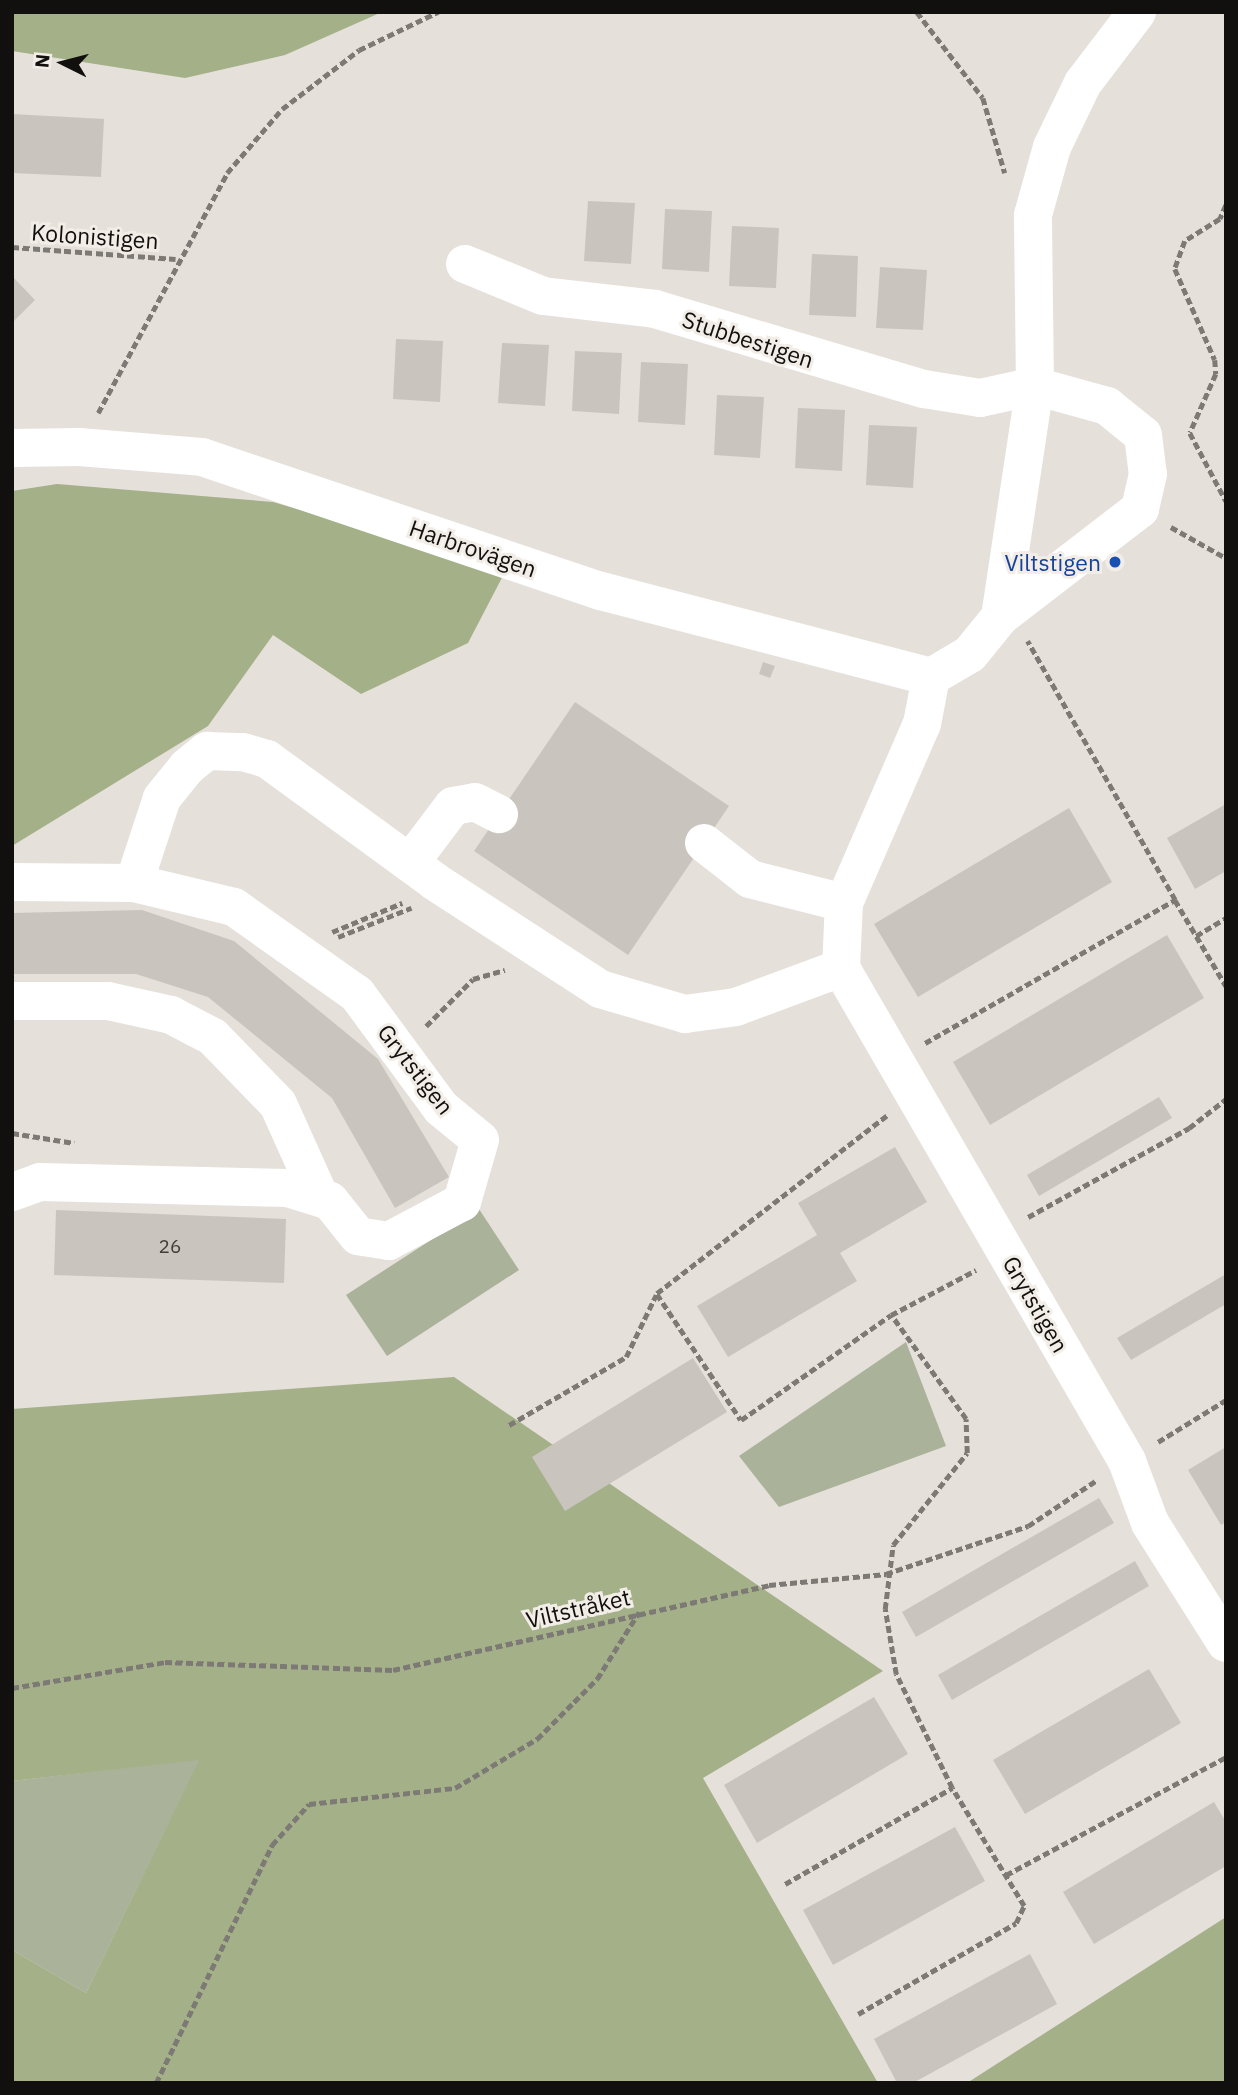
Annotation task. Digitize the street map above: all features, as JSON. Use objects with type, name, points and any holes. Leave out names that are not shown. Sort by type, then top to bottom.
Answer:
[{"type":"street","points":[[1000,617],[1035,386],[1033,215],[1052,147],[1083,83],[1137,12]]},
{"type":"street","name":"Stubbestigen","points":[[465,264],[543,296],[656,310],[924,389],[980,398],[1035,386]]},
{"type":"street","points":[[134,883],[162,798],[207,751],[267,759],[430,877],[600,989],[685,1014],[736,1007],[841,968],[844,903],[922,724],[931,677],[970,654],[1000,617],[1140,509],[1148,474],[1143,435],[1107,406],[1035,386]]},
{"type":"street","name":"Harbrovägen","points":[[12,449],[79,447],[202,457],[601,592],[931,677]]},
{"type":"street","points":[[430,877],[453,806],[475,802],[499,814]]},
{"type":"street","points":[[704,843],[750,878],[844,903]]},
{"type":"street","name":"Grytstigen","points":[[12,882],[134,883],[234,907],[356,994],[441,1108],[480,1140],[462,1202],[405,1237],[358,1236],[318,1193],[278,1104],[213,1037],[171,1015],[108,1001],[12,1002]]},
{"type":"street","name":"Grytstigen","points":[[841,968],[912,1097],[1002,1244],[1127,1461],[1150,1523],[1215,1602],[1226,1643]]},
{"type":"street","points":[[12,1192],[40,1182],[318,1193]]},
{"type":"path","points":[[79,447],[176,259],[228,173],[282,109],[359,50],[438,12]]},
{"type":"path","points":[[917,12],[983,98],[1006,181]]},
{"type":"path","points":[[1226,205],[1220,219],[1185,241],[1175,269],[1215,360],[1216,374],[1190,433],[1226,501]]},
{"type":"path","name":"Kolonistigen","points":[[12,247],[176,259]]},
{"type":"path","points":[[1140,509],[1226,558]]},
{"type":"path","points":[[1000,617],[1025,636],[1226,986]]},
{"type":"path","points":[[300,954],[430,877]]},
{"type":"path","points":[[300,954],[406,901],[430,877]]},
{"type":"path","points":[[894,1061],[1175,900]]},
{"type":"path","points":[[1196,936],[1226,918]]},
{"type":"path","points":[[434,1018],[473,979],[550,956]]},
{"type":"path","points":[[509,1425],[626,1357],[657,1294],[912,1097]]},
{"type":"path","points":[[657,1294],[741,1420],[891,1315],[1189,1128],[1226,1099]]},
{"type":"path","points":[[858,2014],[1016,1923],[1024,1906],[952,1788],[896,1674],[884,1609],[886,1574],[893,1545],[967,1453],[965,1419],[891,1315]]},
{"type":"path","name":"Viltstråket","points":[[12,1688],[165,1662],[393,1670],[639,1612],[769,1585],[886,1574],[1028,1526],[1127,1461],[1226,1401]]},
{"type":"path","points":[[156,2083],[272,1845],[309,1804],[455,1788],[537,1739],[597,1679],[639,1612]]},
{"type":"path","points":[[1006,1875],[1226,1757]]},
{"type":"path","points":[[785,1884],[952,1788]]},
{"type":"green space","points":[[12,12],[382,12],[285,55],[185,78],[12,51]]},
{"type":"green space","points":[[57,484],[273,502],[506,570],[468,643],[361,694],[273,635],[208,726],[12,846],[12,491]]},
{"type":"green space","points":[[479,1209],[519,1270],[387,1356],[346,1295]]},
{"type":"green space","points":[[906,1342],[946,1446],[779,1507],[739,1456]]},
{"type":"green space","points":[[454,1377],[883,1671],[703,1778],[878,2083],[12,2083],[12,1950],[86,1993],[199,1760],[12,1781],[12,1409]]},
{"type":"green space","points":[[200,1759],[86,1993],[12,1950],[12,1781]]},
{"type":"green space","points":[[1226,1917],[1226,2083],[967,2083]]},
{"type":"building","points":[[12,114],[104,119],[101,177],[12,173]]},
{"type":"building","points":[[588,201],[635,203],[631,264],[584,261]]},
{"type":"building","points":[[665,209],[712,211],[709,272],[662,269]]},
{"type":"building","points":[[732,226],[779,228],[776,288],[729,286]]},
{"type":"building","points":[[812,254],[858,256],[856,317],[809,315]]},
{"type":"building","points":[[880,267],[927,270],[923,330],[876,328]]},
{"type":"building","points":[[12,276],[35,300],[12,323]]},
{"type":"building","points":[[396,339],[443,341],[440,402],[393,399]]},
{"type":"building","points":[[502,343],[549,345],[545,406],[498,403]]},
{"type":"building","points":[[575,351],[622,353],[619,414],[572,411]]},
{"type":"building","points":[[641,362],[688,364],[685,425],[638,422]]},
{"type":"building","points":[[717,395],[764,397],[760,458],[714,455]]},
{"type":"building","points":[[798,408],[845,410],[842,471],[795,468]]},
{"type":"building","points":[[869,425],[917,427],[913,488],[866,485]]},
{"type":"building","points":[[763,662],[775,666],[770,678],[759,674]]},
{"type":"building","points":[[575,702],[729,806],[628,955],[474,851]]},
{"type":"building","points":[[1226,804],[1226,871],[1195,889],[1167,838]]},
{"type":"building","points":[[1069,808],[1112,882],[918,997],[874,924]]},
{"type":"building","points":[[142,910],[234,941],[378,1059],[449,1177],[395,1208],[332,1098],[208,997],[136,974],[12,974],[12,913]]},
{"type":"building","points":[[1167,935],[1204,998],[990,1125],[953,1062]]},
{"type":"building","points":[[1159,1097],[1172,1118],[1039,1196],[1027,1175]]},
{"type":"building","points":[[895,1147],[927,1202],[840,1253],[857,1281],[728,1357],[697,1306],[817,1235],[798,1203]]},
{"type":"building","points":[[56,1210],[286,1219],[284,1283],[54,1275]]},
{"type":"building","points":[[1226,1274],[1226,1304],[1131,1360],[1117,1338]]},
{"type":"building","points":[[693,1358],[727,1412],[565,1511],[532,1457]]},
{"type":"building","points":[[1226,1447],[1226,1522],[1221,1525],[1188,1470]]},
{"type":"building","points":[[1099,1498],[1114,1523],[916,1637],[902,1612]]},
{"type":"building","points":[[1135,1561],[1149,1586],[952,1700],[938,1675]]},
{"type":"building","points":[[1149,1669],[1181,1723],[1025,1814],[993,1760]]},
{"type":"building","points":[[874,1697],[908,1754],[757,1843],[724,1785]]},
{"type":"building","points":[[1214,1802],[1226,1822],[1226,1866],[1094,1944],[1063,1892]]},
{"type":"building","points":[[955,1827],[985,1881],[833,1965],[803,1910]]},
{"type":"building","points":[[1030,1954],[1057,2004],[913,2083],[897,2083],[874,2039]]},
{"type":"place","name":"Viltstigen","points":[[1115,562]]}]
